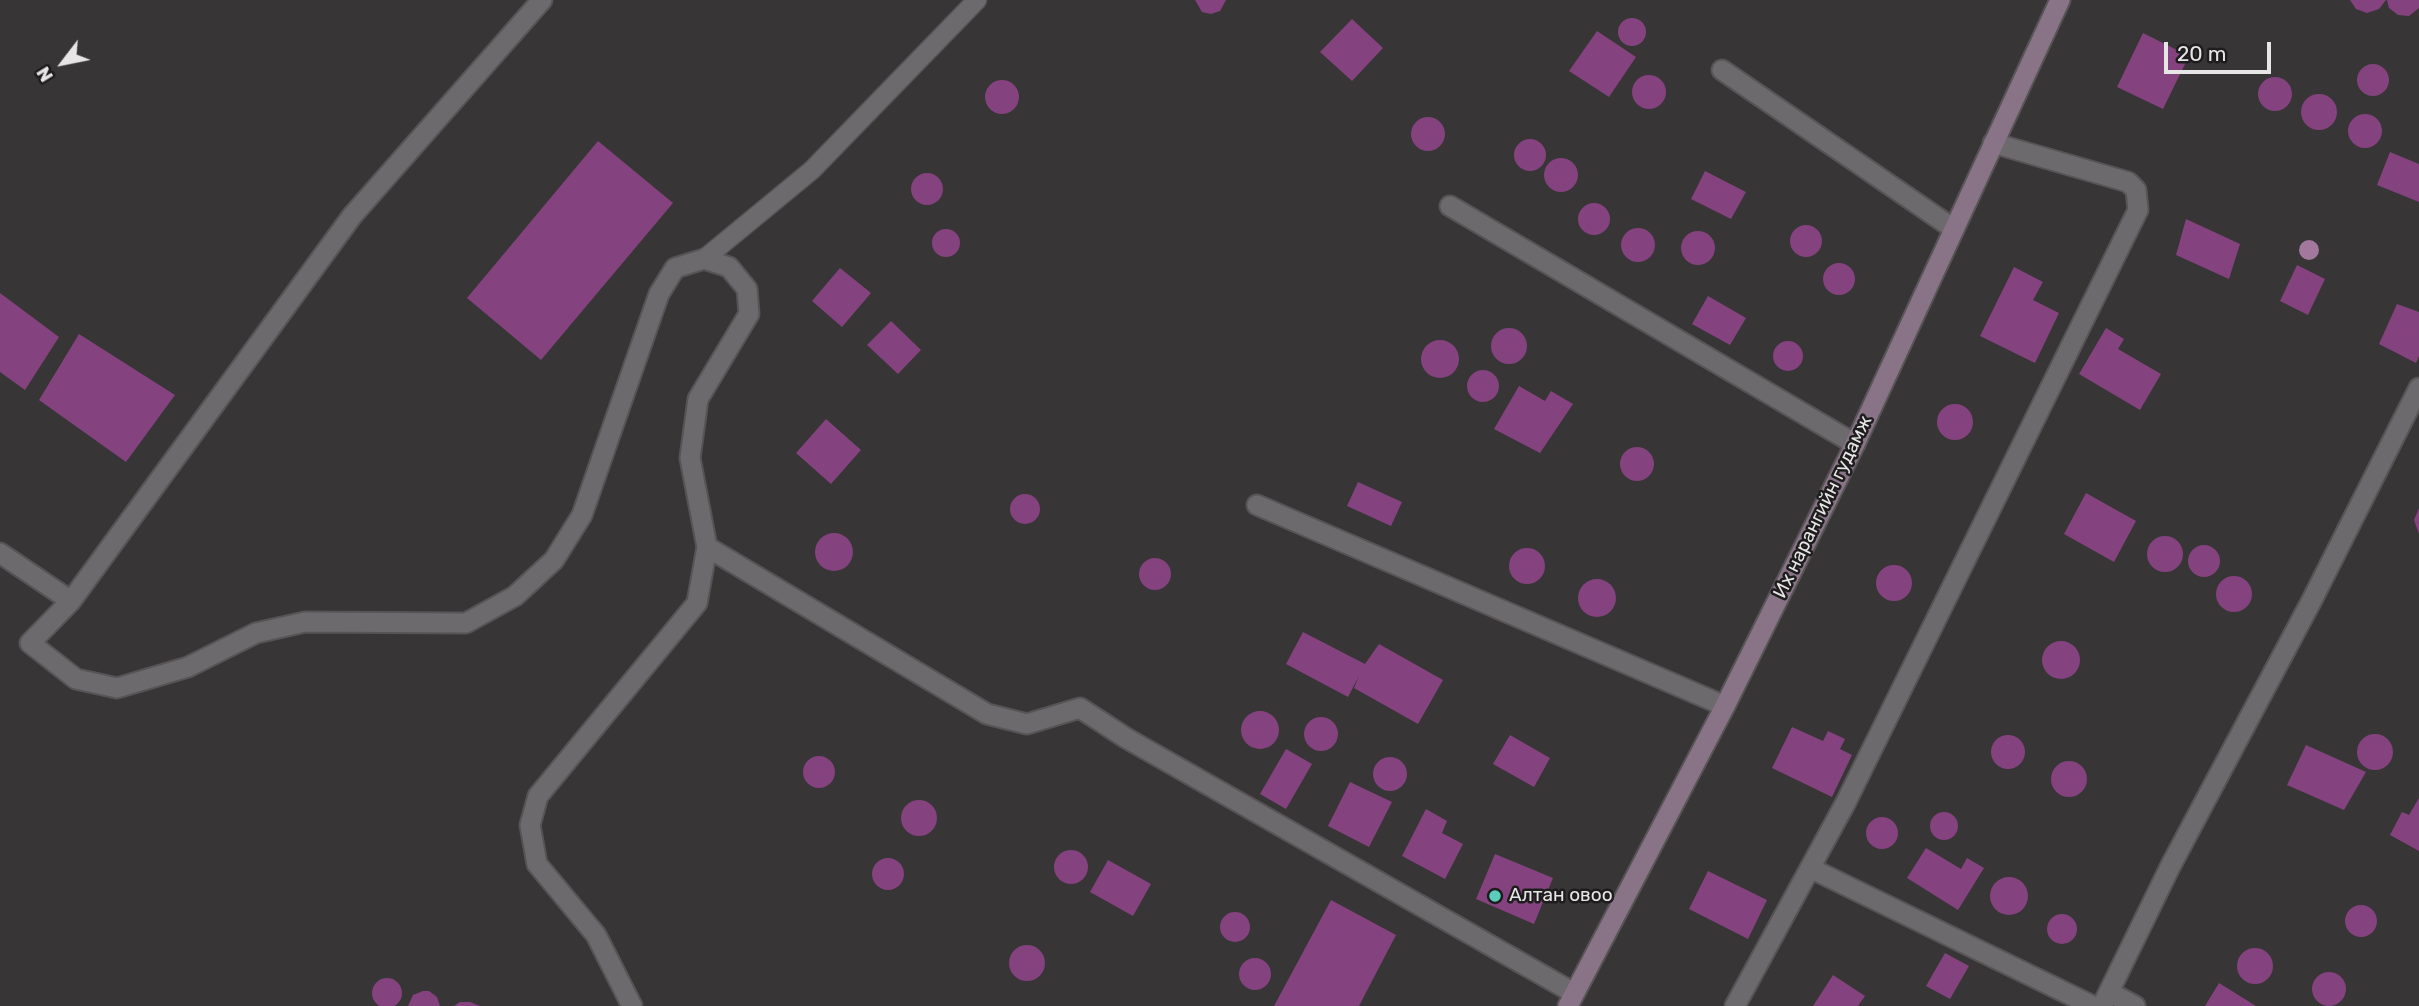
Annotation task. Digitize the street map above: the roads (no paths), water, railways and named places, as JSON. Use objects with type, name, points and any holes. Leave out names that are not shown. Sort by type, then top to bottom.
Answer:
[{"type":"main road","name":"Их нарангийн гудамж","points":[[1571,1000],[1725,706],[1855,444],[2060,0]]},
{"type":"street","points":[[542,0],[352,216],[71,601],[30,643],[76,678],[117,688],[188,667],[256,633],[305,622],[466,623],[515,596],[554,560],[582,515],[659,294],[675,268],[704,259],[729,267],[747,289],[750,314],[698,399],[690,458],[707,547],[696,603],[538,796],[530,825],[537,864],[596,934],[632,1006]]},
{"type":"street","points":[[1722,70],[1954,229]]},
{"type":"street","points":[[1735,1006],[1846,802],[2138,210],[2136,190],[2128,181],[1993,143]]},
{"type":"street","points":[[1450,206],[1855,444]]},
{"type":"street","points":[[2136,1006],[2106,999],[2171,865],[2312,600],[2419,388]]},
{"type":"street","points":[[1257,505],[1725,706]]},
{"type":"street","points":[[707,547],[987,714],[1027,724],[1080,708],[1138,745],[1571,1000]]},
{"type":"street","points":[[0,553],[71,601]]},
{"type":"street","points":[[1810,868],[2093,1006]]},
{"type":"lane","points":[[704,259],[812,170],[977,0]]},
{"type":"place","name":"Алтан овоо","points":[[1495,896]]}]
